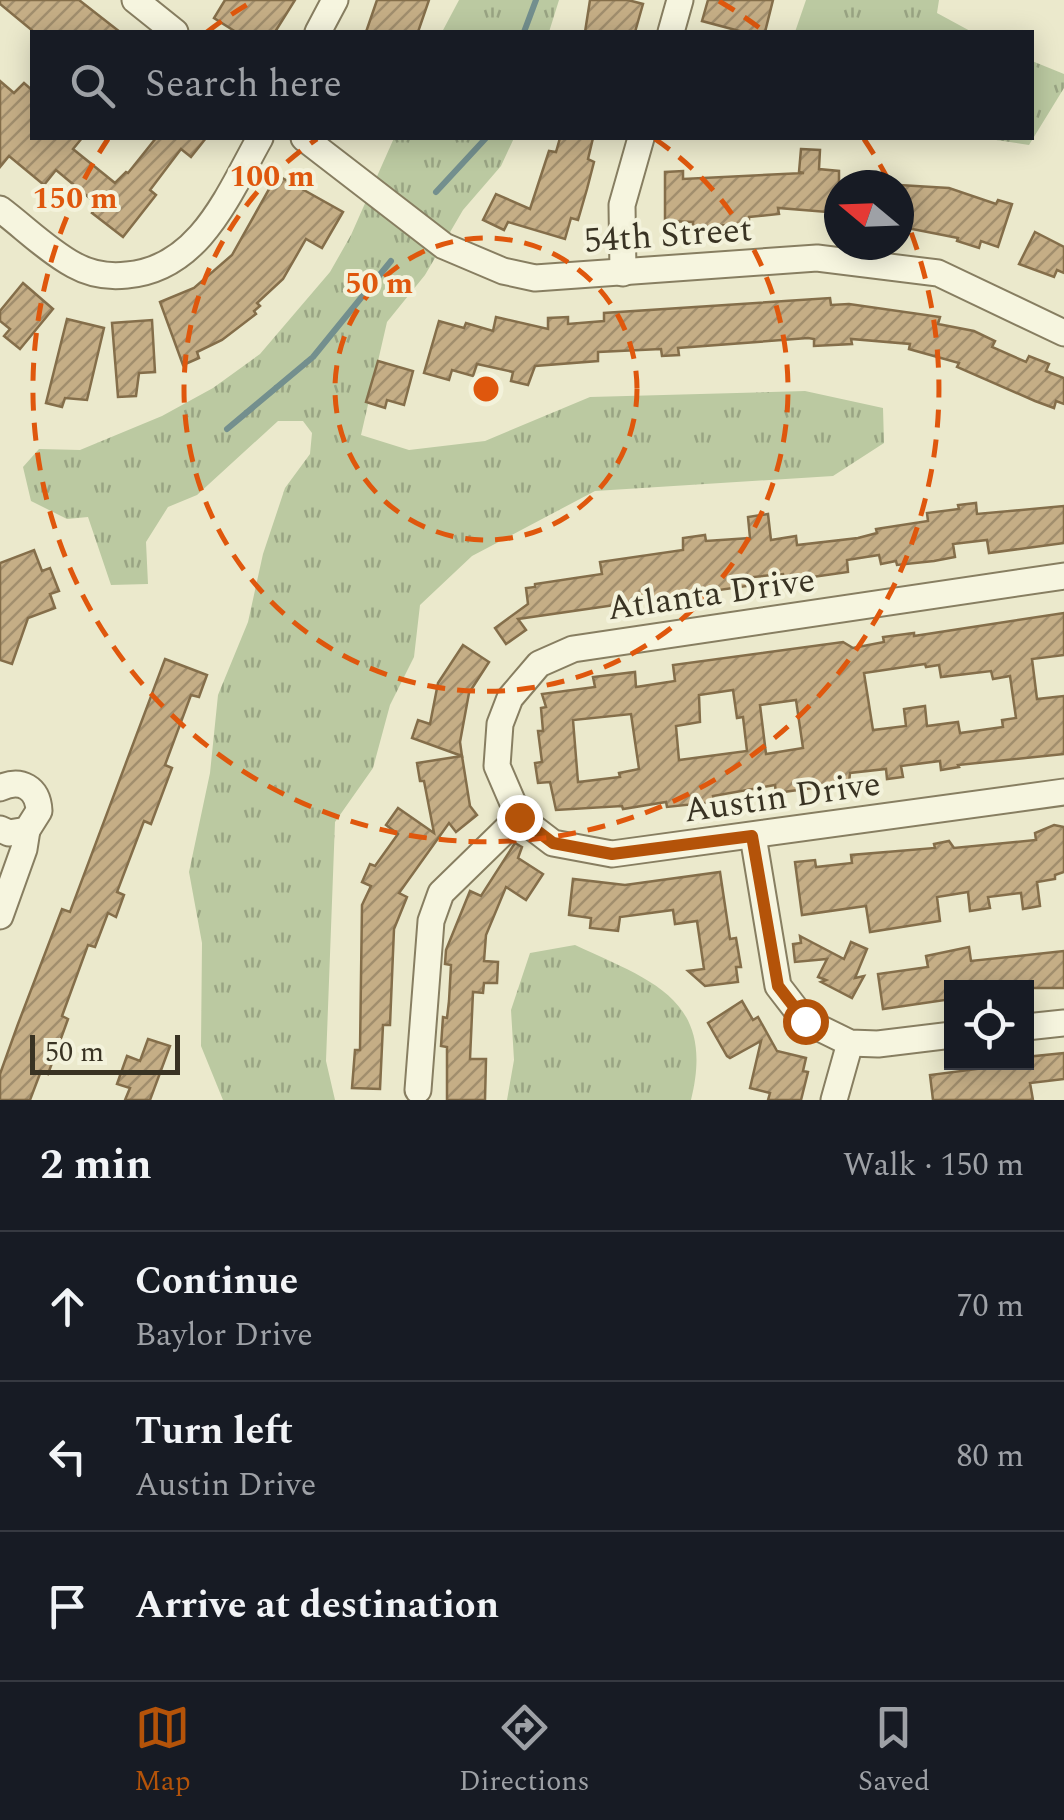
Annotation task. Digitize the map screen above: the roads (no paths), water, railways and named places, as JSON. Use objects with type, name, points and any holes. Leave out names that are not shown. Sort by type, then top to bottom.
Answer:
[{"type":"street","points":[[135,0],[172,30]]},
{"type":"street","points":[[319,30],[335,0]]},
{"type":"street","points":[[672,30],[680,0]]},
{"type":"street","points":[[0,209],[72,264],[87,271],[118,276],[149,272],[178,258],[218,214],[259,140]]},
{"type":"street","name":"54th Street","points":[[307,140],[444,246],[503,271],[535,278],[817,258],[938,273],[1064,332]]},
{"type":"street","points":[[623,272],[622,205],[640,140]]},
{"type":"street","name":"Atlanta Drive","points":[[519,817],[497,766],[500,724],[510,698],[539,664],[573,649],[1064,576]]},
{"type":"street","points":[[0,788],[16,783],[31,789],[39,811],[26,830],[24,849],[0,916]]},
{"type":"street","name":"Austin Drive","points":[[519,817],[553,843],[612,854],[1064,792]]},
{"type":"street","points":[[418,1090],[430,921],[441,893],[519,817]]},
{"type":"street","points":[[0,828],[10,833],[26,830]]},
{"type":"street","points":[[752,836],[778,986],[805,1021],[850,1043],[944,1037]]},
{"type":"street","points":[[1034,1026],[1064,1023]]},
{"type":"street","points":[[834,1100],[850,1043]]},
{"type":"waterway","points":[[525,30],[536,0]]},
{"type":"waterway","points":[[436,192],[484,140]]},
{"type":"waterway","points":[[227,429],[313,357],[391,261]]}]
